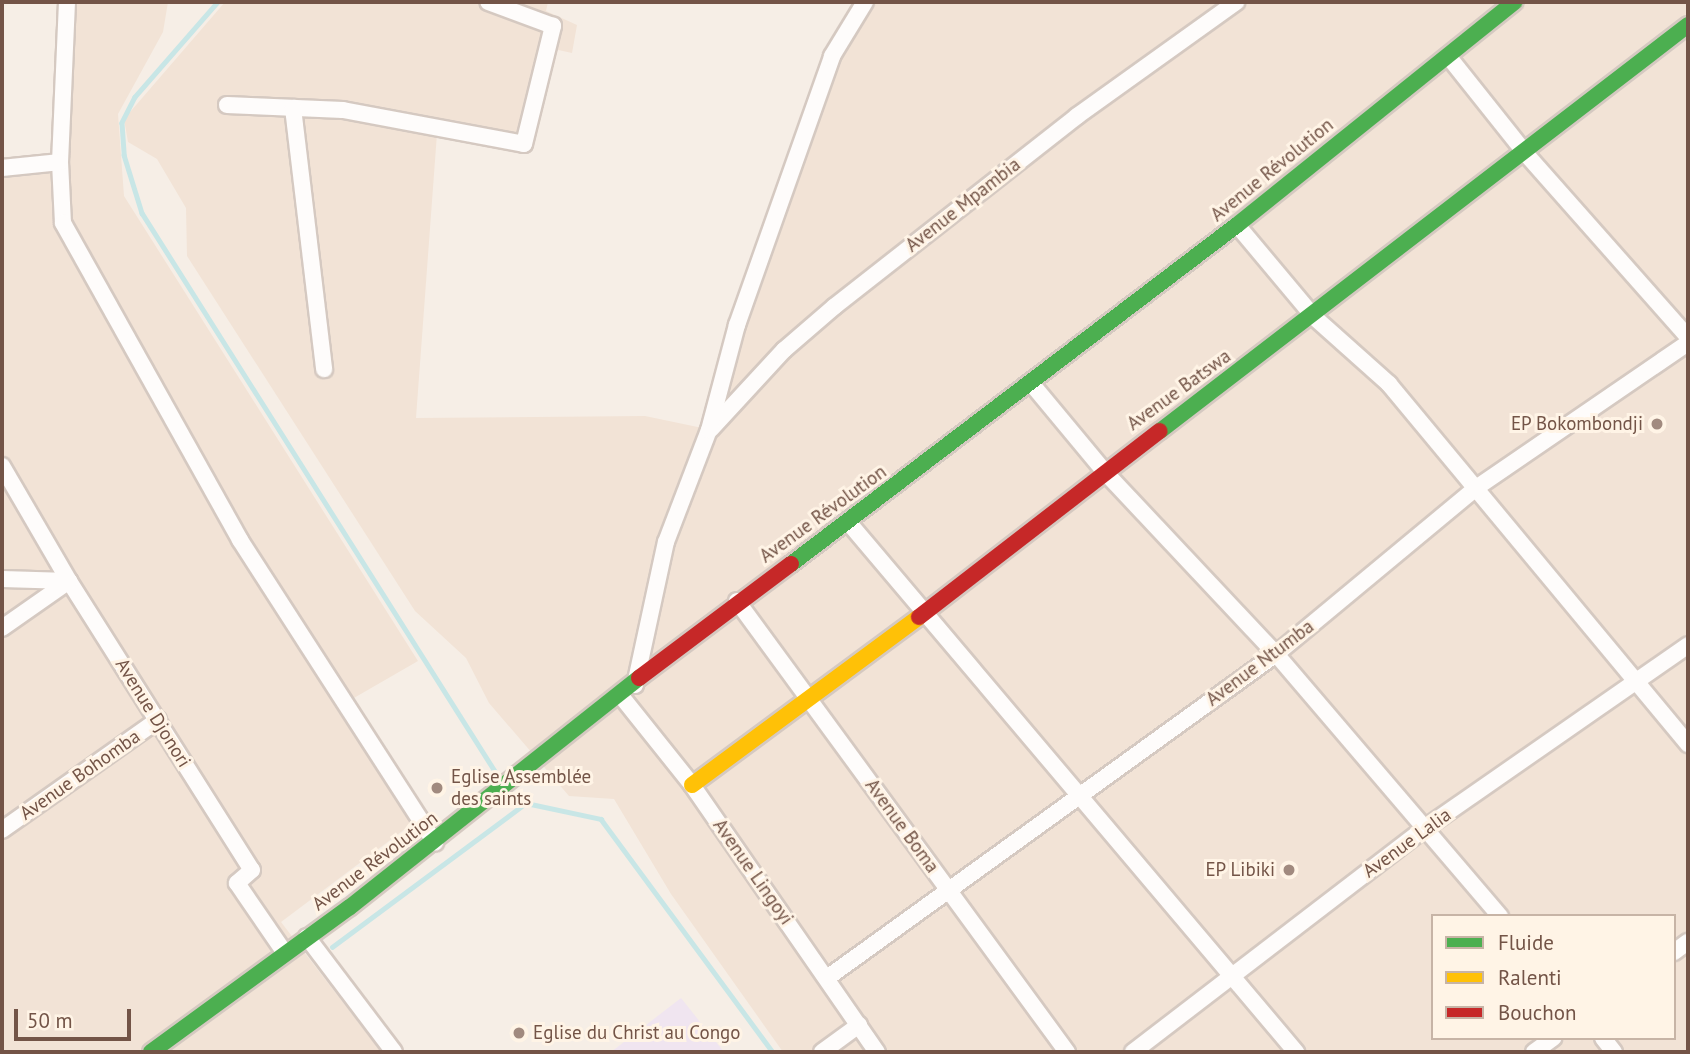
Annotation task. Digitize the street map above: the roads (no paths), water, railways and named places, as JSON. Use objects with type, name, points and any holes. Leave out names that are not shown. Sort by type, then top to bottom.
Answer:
[{"type":"street","points":[[67,2],[60,162],[63,223],[240,540],[435,843]]},
{"type":"street","points":[[227,105],[343,110],[524,144],[553,26],[488,2]]},
{"type":"street","points":[[635,685],[666,541],[709,430],[737,326],[832,56],[865,2]]},
{"type":"street","name":"Avenue Mpambia","points":[[709,430],[784,351],[835,306],[1077,116],[1236,2]]},
{"type":"street","name":"Avenue Révolution","points":[[151,1052],[435,843],[737,601],[849,523],[1237,225],[1514,2]]},
{"type":"street","name":"Avenue Batswa","points":[[692,785],[924,613],[1104,471],[1526,154],[1688,25]]},
{"type":"street","points":[[1448,56],[1526,154],[1688,337]]},
{"type":"street","points":[[293,108],[324,369]]},
{"type":"street","points":[[2,168],[60,162]]},
{"type":"street","points":[[1237,225],[1313,316],[1389,384],[1688,744]]},
{"type":"street","name":"Avenue Ntumba","points":[[827,978],[950,891],[1076,794],[1276,654],[1476,488],[1688,343]]},
{"type":"street","points":[[1031,383],[1104,471],[1276,654],[1498,914]]},
{"type":"street","name":"Avenue Djonori","points":[[2,466],[69,582],[252,870],[237,883],[285,953]]},
{"type":"street","points":[[849,523],[1297,1052]]},
{"type":"street","points":[[2,579],[69,582]]},
{"type":"street","points":[[2,628],[69,582]]},
{"type":"street","name":"Avenue Boma","points":[[737,601],[1067,1052]]},
{"type":"street","name":"Avenue Lalia","points":[[1133,1052],[1425,828],[1639,682],[1688,645]]},
{"type":"street","name":"Avenue Lingoyi","points":[[621,696],[692,785],[877,1052]]},
{"type":"street","name":"Avenue Bohomba","points":[[2,830],[158,720]]},
{"type":"street","points":[[307,937],[394,1052]]},
{"type":"street","points":[[822,1052],[859,1025]]},
{"type":"street","points":[[1534,1052],[1550,1040]]},
{"type":"waterway","points":[[218,2],[135,97],[122,123],[124,155],[142,213],[498,776]]},
{"type":"waterway","points":[[332,947],[526,803],[524,799]]},
{"type":"waterway","points":[[526,803],[601,819],[773,1052]]},
{"type":"place","name":"EP Bokombondji","points":[[1657,424]]},
{"type":"place","name":"Eglise Assemblée des saints","points":[[437,788]]},
{"type":"place","name":"EP Libiki","points":[[1289,870]]},
{"type":"place","name":"Eglise du Christ au Congo","points":[[519,1033]]}]
